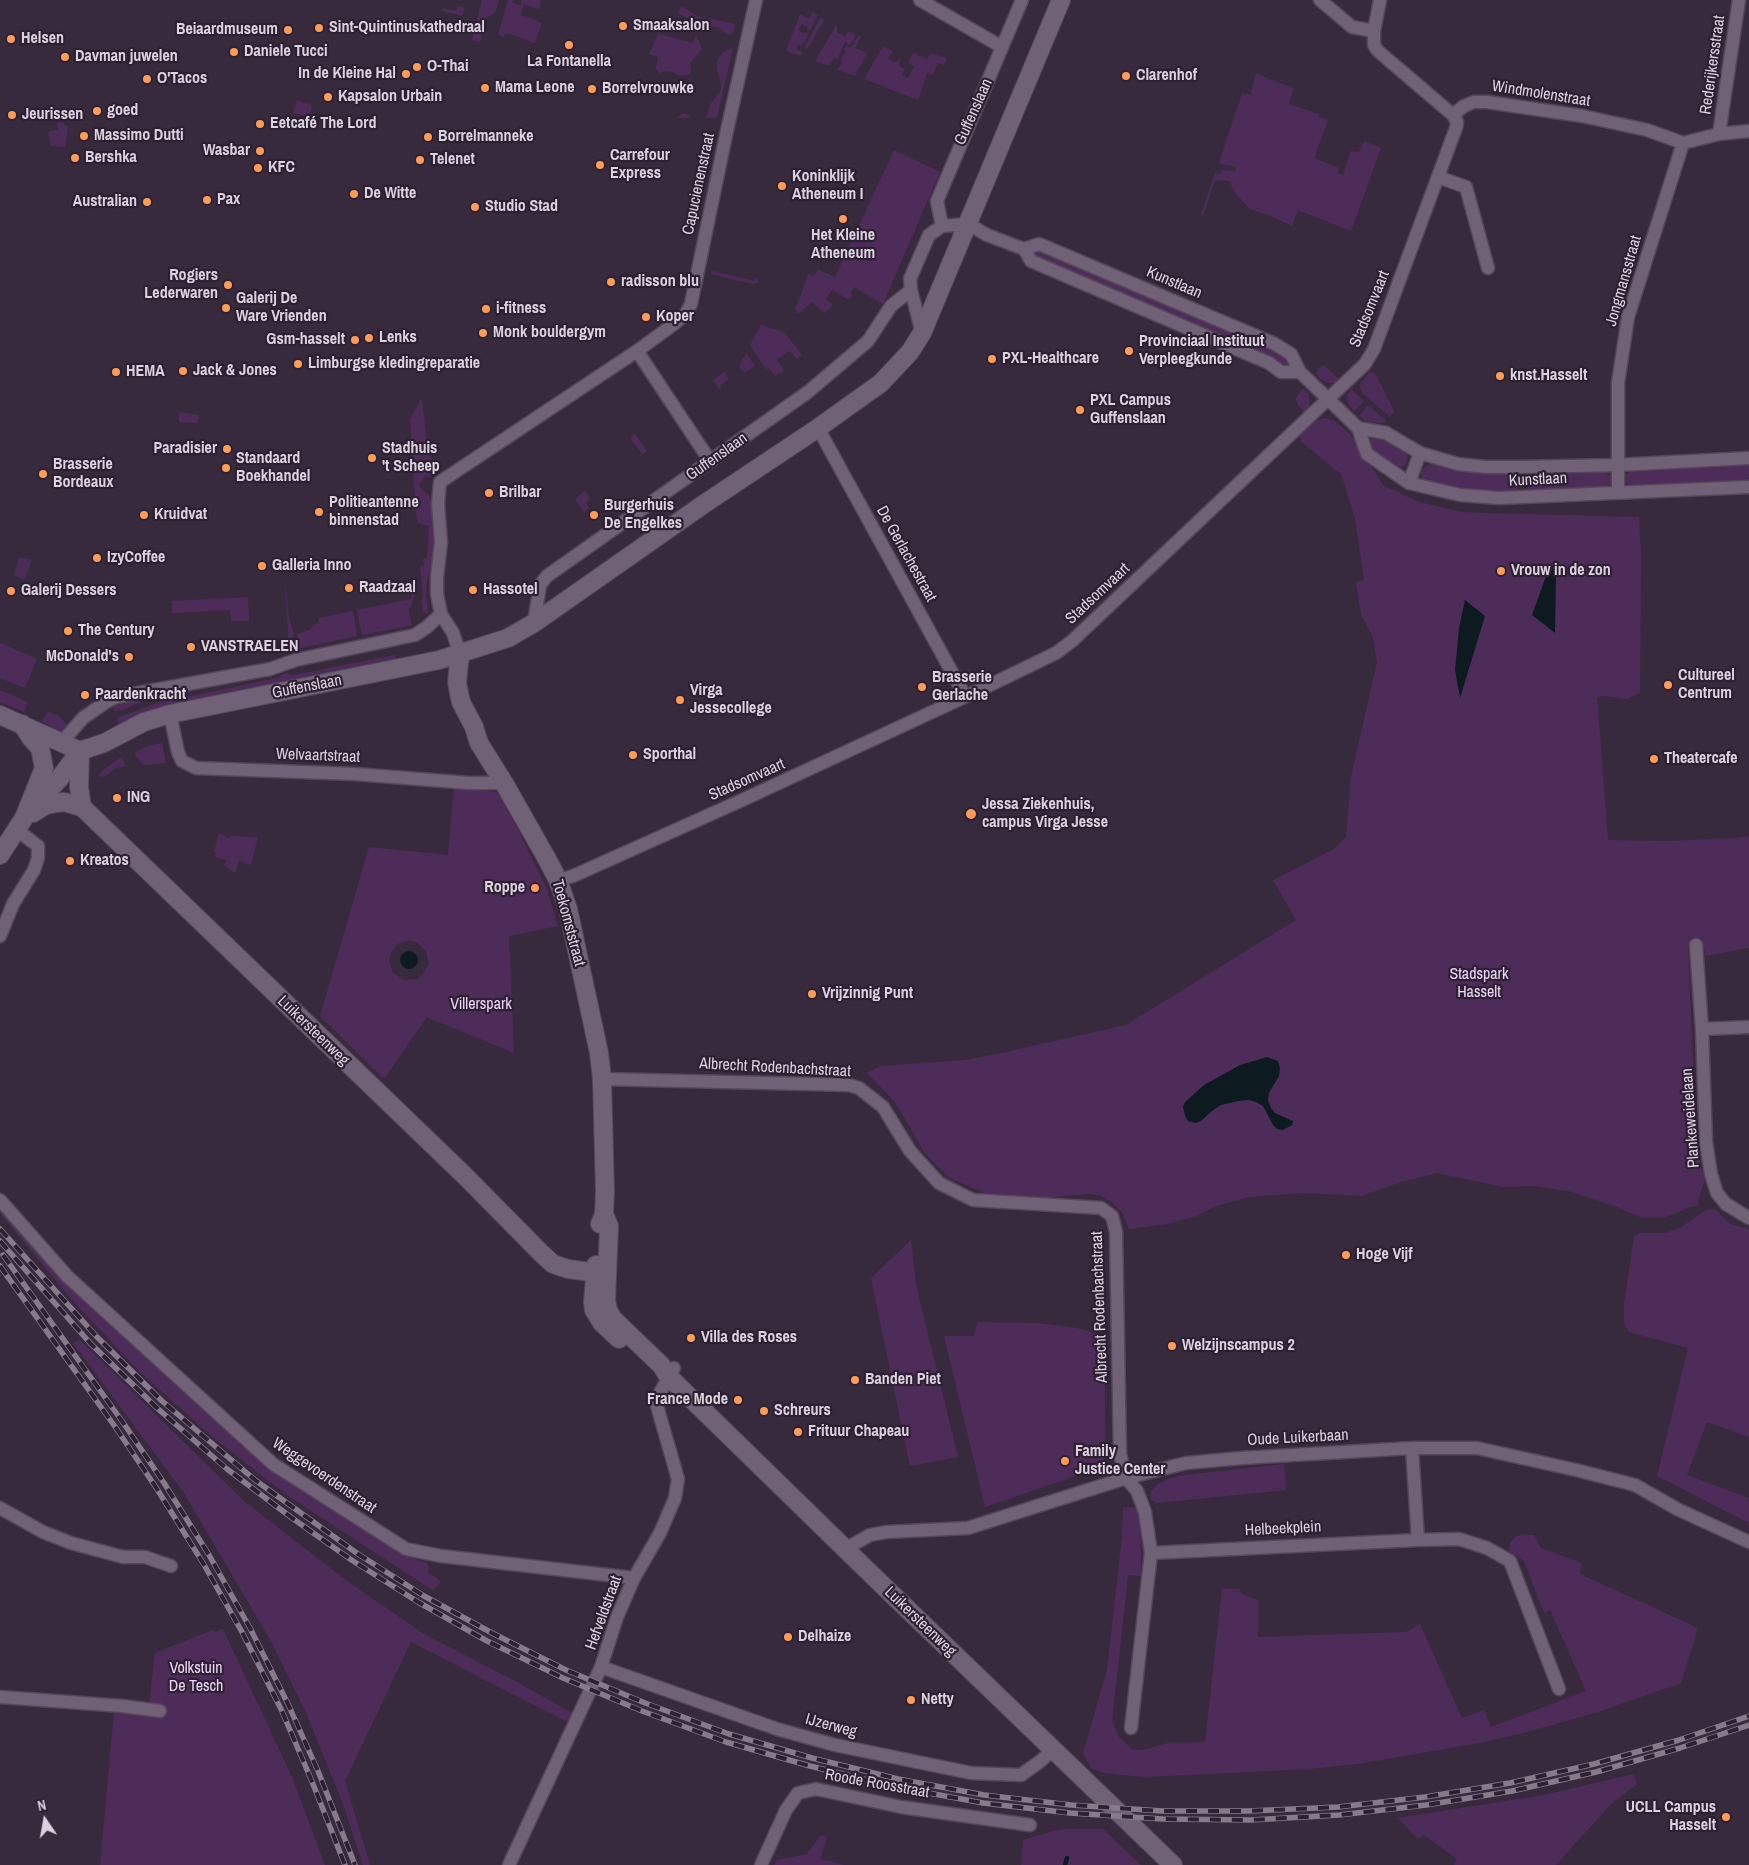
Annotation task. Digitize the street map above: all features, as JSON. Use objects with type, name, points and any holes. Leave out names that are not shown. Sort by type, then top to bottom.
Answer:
[{"type":"main road","name":"Guffenslaan","points":[[80,751],[104,743],[144,722],[170,714],[401,668],[460,654],[508,638],[534,623],[881,383],[910,352],[922,332],[1061,0]]},
{"type":"main road","name":"Toekomststraat","points":[[460,654],[457,682],[461,702],[474,727],[479,743],[504,783],[558,880],[568,909],[599,1053],[602,1079],[605,1192],[604,1214],[599,1225],[602,1273],[599,1301]]},
{"type":"main road","points":[[0,715],[80,751]]},
{"type":"main road","points":[[22,724],[30,738],[40,748],[44,768]]},
{"type":"main road","points":[[20,824],[44,768],[62,742]]},
{"type":"main road","points":[[20,824],[46,805],[64,802],[82,807],[79,788],[80,751]]},
{"type":"main road","points":[[0,855],[20,824],[59,779],[80,751]]},
{"type":"main road","name":"Luikersteenweg","points":[[82,807],[553,1264],[568,1269],[602,1273]]},
{"type":"main road","name":"Luikersteenweg","points":[[599,1301],[597,1318],[602,1323],[654,1371],[671,1372],[845,1549],[1052,1751],[1173,1865]]},
{"type":"street","name":"Capucienenstraat","points":[[441,614],[437,585],[441,542],[438,504],[440,482],[637,351],[687,312],[691,304],[756,0]]},
{"type":"street","points":[[920,0],[1002,48]]},
{"type":"street","name":"Guffenslaan","points":[[942,226],[937,201],[1022,0]]},
{"type":"street","points":[[1320,0],[1352,27],[1374,31]]},
{"type":"street","points":[[1380,0],[1374,31],[1374,45],[1378,51],[1453,116]]},
{"type":"street","name":"Rederijkersstraat","points":[[1720,134],[1739,0]]},
{"type":"street","name":"Windmolenstraat","points":[[1453,116],[1464,106],[1474,102],[1487,102],[1582,116],[1647,130],[1683,142]]},
{"type":"street","name":"Stadsomvaart","points":[[558,880],[582,872],[965,696],[1046,658],[1072,641],[1365,364],[1374,349],[1456,128],[1453,116]]},
{"type":"street","points":[[1683,142],[1720,134],[1749,131]]},
{"type":"street","name":"Jongmansstraat","points":[[1618,492],[1618,383],[1628,317],[1683,142]]},
{"type":"street","points":[[1438,177],[1466,187],[1488,268]]},
{"type":"street","points":[[922,332],[910,279],[929,235],[942,226],[968,224]]},
{"type":"street","name":"Kunstlaan","points":[[968,224],[987,235],[1024,248],[1039,244],[1275,344],[1291,354],[1300,372],[1358,428],[1367,454],[1409,482],[1460,495],[1516,498],[1749,487]]},
{"type":"street","name":"Kunstlaan","points":[[1024,248],[1031,261],[1270,363],[1280,372],[1300,372]]},
{"type":"street","name":"Guffenslaan","points":[[534,623],[540,585],[547,576],[808,392],[868,341],[891,306],[911,290]]},
{"type":"street","points":[[637,351],[710,461]]},
{"type":"street","name":"De Gerlachestraat","points":[[818,428],[965,696]]},
{"type":"street","name":"Kunstlaan","points":[[1358,428],[1386,434],[1420,453],[1458,464],[1486,467],[1749,458]]},
{"type":"street","points":[[1409,482],[1420,453]]},
{"type":"street","points":[[441,614],[453,633],[460,654]]},
{"type":"street","name":"Guffenslaan","points":[[62,742],[83,718],[116,697],[270,669],[296,660],[415,635],[441,614]]},
{"type":"street","name":"Welvaartstraat","points":[[170,714],[178,752],[182,761],[196,768],[355,774],[469,783],[504,783]]},
{"type":"street","points":[[0,936],[12,904],[34,870],[38,858],[38,846],[20,824]]},
{"type":"street","name":"Plankeweidelaan","points":[[1696,945],[1702,1029],[1706,1142],[1711,1174],[1717,1193],[1726,1204],[1749,1218]]},
{"type":"street","points":[[1702,1029],[1749,1027]]},
{"type":"street","name":"Albrecht Rodenbachstraat","points":[[602,1079],[849,1085],[859,1088],[883,1107],[910,1150],[939,1182],[973,1200],[1100,1208],[1112,1216],[1116,1232],[1120,1454],[1126,1478]]},
{"type":"street","name":"Weggevoerdenstraat","points":[[0,1200],[67,1276],[273,1464],[406,1549],[441,1556],[634,1578]]},
{"type":"street","name":"Hefveldstraat","points":[[509,1865],[602,1667],[618,1617],[634,1578],[660,1532],[675,1498],[678,1479],[657,1406],[658,1397],[671,1372]]},
{"type":"street","points":[[1412,1448],[1418,1540]]},
{"type":"street","name":"Oude Luikerbaan","points":[[845,1549],[870,1534],[968,1528],[1126,1478],[1195,1462],[1260,1456],[1412,1448],[1477,1448],[1635,1485],[1677,1509],[1749,1542]]},
{"type":"street","points":[[1126,1478],[1137,1491],[1145,1512],[1151,1553],[1131,1728]]},
{"type":"street","points":[[0,1508],[43,1532],[71,1543],[123,1557],[145,1556],[171,1566]]},
{"type":"street","name":"Helbeekplein","points":[[1151,1553],[1459,1539],[1486,1548],[1510,1561],[1559,1689]]},
{"type":"street","name":"IJzerweg","points":[[602,1667],[777,1729],[850,1749],[971,1773],[1021,1774],[1052,1751]]},
{"type":"street","points":[[0,1697],[122,1706],[160,1711]]},
{"type":"street","name":"Roode Roosstraat","points":[[761,1865],[786,1810],[798,1793],[816,1789],[901,1807],[1030,1825]]},
{"type":"green space","points":[[482,0],[499,0],[495,13],[487,17],[480,42],[472,40]]},
{"type":"green space","points":[[508,0],[513,0],[512,3],[521,5],[522,0],[541,0],[539,10],[524,4],[520,15],[542,23],[535,43],[510,34],[505,34],[504,37],[498,35]]},
{"type":"green space","points":[[458,6],[465,8],[462,16],[442,11],[443,8],[456,11]]},
{"type":"green space","points":[[681,6],[700,18],[735,24],[734,32],[728,35],[719,28],[705,25],[701,26],[698,33],[696,32],[698,27],[692,21],[678,13]]},
{"type":"green space","points":[[812,12],[818,15],[810,30],[807,30],[808,27],[802,24],[798,30],[805,34],[806,32],[809,33],[802,45],[799,44],[796,49],[803,53],[801,56],[786,51],[800,14],[809,19]]},
{"type":"green space","points":[[820,18],[824,20],[808,48],[805,47]]},
{"type":"green space","points":[[837,24],[837,33],[845,37],[849,31],[856,35],[850,45],[845,42],[837,60],[834,58],[829,66],[815,61]]},
{"type":"green space","points":[[658,34],[693,43],[695,36],[697,37],[702,49],[690,63],[690,74],[679,76],[673,72],[666,71],[660,73],[657,71],[658,57],[649,54]]},
{"type":"green space","points":[[858,36],[861,37],[855,48],[867,53],[855,76],[838,70],[842,62],[840,60],[846,51],[844,50],[846,46],[851,48]]},
{"type":"green space","points":[[883,46],[893,51],[888,59],[897,62],[901,59],[899,66],[905,69],[901,75],[908,78],[914,66],[908,63],[913,53],[927,59],[931,53],[947,58],[944,65],[938,63],[933,75],[927,73],[918,100],[864,79]]},
{"type":"green space","points":[[733,47],[717,118],[706,118],[711,103],[721,90],[717,61],[722,53]]},
{"type":"green space","points":[[1256,74],[1294,88],[1289,104],[1319,114],[1319,117],[1328,120],[1314,158],[1339,168],[1337,173],[1343,175],[1351,151],[1359,152],[1364,141],[1381,148],[1351,231],[1298,210],[1292,226],[1250,209],[1236,194],[1229,181],[1215,180],[1203,216],[1201,215],[1215,173],[1220,174],[1222,170],[1235,171],[1236,167],[1219,163],[1242,93],[1250,95]]},
{"type":"green space","points":[[297,101],[312,105],[310,117],[293,113]]},
{"type":"green space","points":[[682,114],[687,114],[690,118],[677,118]]},
{"type":"green space","points":[[57,122],[68,126],[65,147],[51,146],[48,132],[58,130]]},
{"type":"green space","points":[[894,150],[940,172],[883,304],[854,287],[850,293],[852,295],[849,300],[832,290],[826,299],[833,305],[825,313],[812,302],[798,314],[795,309],[808,276],[807,274],[814,277],[818,269],[835,277]]},
{"type":"green space","points":[[1038,251],[1269,348],[1287,358],[1289,362],[1287,366],[1283,366],[1266,354],[1034,258],[1033,252]]},
{"type":"green space","points":[[712,271],[755,281],[756,278],[759,282],[754,284],[726,278],[711,274]]},
{"type":"green space","points":[[761,325],[785,333],[802,355],[797,359],[790,351],[776,359],[784,370],[775,376],[769,368],[766,369],[750,345]]},
{"type":"green space","points":[[746,353],[755,366],[744,373],[739,366]]},
{"type":"green space","points":[[1321,366],[1325,366],[1339,379],[1336,383],[1328,383],[1320,379],[1316,372]]},
{"type":"green space","points":[[724,372],[729,379],[719,389],[713,380]]},
{"type":"green space","points":[[1370,372],[1376,374],[1394,411],[1390,417],[1363,394],[1359,385]]},
{"type":"green space","points":[[1304,389],[1308,393],[1310,402],[1309,408],[1304,412],[1297,404],[1296,398],[1301,390]]},
{"type":"green space","points":[[1351,389],[1364,401],[1354,411],[1348,403],[1347,397]]},
{"type":"green space","points":[[421,399],[428,452],[436,471],[431,477],[425,476],[419,485],[428,494],[433,506],[436,549],[427,580],[428,614],[423,612],[421,601],[423,598],[420,567],[424,566],[423,559],[427,558],[429,526],[418,523],[416,516],[410,419]]},
{"type":"green space","points":[[1368,405],[1386,421],[1383,423],[1365,421],[1359,416]]},
{"type":"green space","points":[[179,412],[199,415],[197,423],[179,422]]},
{"type":"green space","name":"Stadspark Hasselt","points":[[1325,418],[1335,421],[1351,435],[1384,486],[1419,502],[1462,512],[1639,517],[1641,557],[1640,693],[1627,699],[1605,696],[1597,697],[1608,840],[1668,841],[1749,836],[1749,948],[1706,956],[1703,945],[1688,946],[1696,1133],[1700,1163],[1705,1181],[1698,1199],[1699,1205],[1665,1217],[1640,1217],[1617,1207],[1568,1191],[1533,1186],[1503,1187],[1437,1173],[1401,1182],[1362,1196],[1303,1193],[1249,1197],[1216,1206],[1196,1216],[1168,1224],[1129,1229],[1123,1214],[1112,1202],[1100,1195],[1088,1194],[1030,1199],[987,1194],[948,1177],[925,1153],[895,1102],[867,1073],[881,1066],[965,1060],[1126,1025],[1296,920],[1273,880],[1334,849],[1346,837],[1351,777],[1377,662],[1373,637],[1361,614],[1356,582],[1364,580],[1355,518],[1341,474],[1300,441],[1302,439],[1299,437],[1317,420]]},
{"type":"green space","points":[[635,434],[647,451],[642,454],[630,438]]},
{"type":"green space","points":[[1382,438],[1405,452],[1408,457],[1405,465],[1400,467],[1374,453],[1368,443],[1371,439]]},
{"type":"green space","points":[[1749,463],[1749,482],[1635,487],[1629,485],[1626,481],[1626,475],[1634,468]]},
{"type":"green space","points":[[1433,464],[1493,474],[1517,473],[1519,492],[1492,493],[1427,482],[1422,478],[1421,473],[1427,465]]},
{"type":"green space","points":[[1602,469],[1610,476],[1611,481],[1609,485],[1601,489],[1528,492],[1527,472]]},
{"type":"green space","points":[[585,491],[590,498],[586,503],[589,508],[584,512],[575,499]]},
{"type":"green space","points":[[19,557],[32,560],[24,580],[14,575]]},
{"type":"green space","points":[[285,582],[289,618],[294,634],[292,646],[289,647]]},
{"type":"green space","points":[[409,585],[413,588],[414,596],[411,607],[408,608],[412,625],[362,635],[357,610],[412,599]]},
{"type":"green space","points":[[248,597],[249,621],[231,621],[230,610],[172,613],[172,601]]},
{"type":"green space","points":[[353,611],[357,636],[296,649],[297,634],[309,630],[318,622],[319,618]]},
{"type":"green space","points":[[0,643],[37,659],[25,688],[0,678]]},
{"type":"green space","points":[[393,644],[394,647],[296,667],[296,663]]},
{"type":"green space","points":[[395,655],[396,659],[165,707],[119,724],[117,718],[157,703],[277,678],[285,673],[293,675]]},
{"type":"green space","points":[[0,690],[28,702],[24,712],[0,702]]},
{"type":"green space","points":[[160,695],[115,712],[113,707],[133,699]]},
{"type":"green space","points":[[48,711],[60,717],[68,726],[62,734],[42,721]]},
{"type":"green space","points":[[162,743],[166,763],[143,765],[134,753],[147,746]]},
{"type":"green space","points":[[121,757],[126,766],[116,768],[102,778],[99,775],[102,771]]},
{"type":"green space","name":"Villerspark","points":[[454,786],[500,793],[546,887],[558,926],[509,936],[514,1053],[427,1017],[384,1079],[320,1016],[369,847],[448,855]],"holes":[[[410,940],[417,942],[426,951],[429,964],[417,979],[404,980],[393,973],[389,961],[390,955],[397,944]]]},
{"type":"green space","points":[[219,833],[229,838],[230,836],[258,837],[251,865],[239,861],[235,873],[224,865],[227,860],[215,857],[216,852],[214,852]]},
{"type":"green space","points":[[0,1206],[68,1284],[183,1392],[271,1470],[402,1554],[428,1564],[429,1574],[437,1578],[441,1583],[432,1590],[287,1495],[216,1440],[139,1371],[71,1299],[0,1213]]},
{"type":"green space","points":[[1715,1209],[1730,1224],[1749,1229],[1749,1437],[1707,1422],[1687,1475],[1749,1498],[1749,1523],[1657,1476],[1688,1348],[1629,1332],[1624,1323],[1624,1303],[1634,1237],[1639,1233],[1666,1233],[1680,1228],[1706,1210]]},
{"type":"green space","points":[[911,1240],[916,1285],[958,1457],[910,1466],[871,1278]]},
{"type":"green space","points":[[978,1322],[1036,1323],[1077,1328],[1105,1336],[1105,1466],[985,1507],[944,1336],[973,1336]]},
{"type":"green space","points":[[80,1340],[245,1502],[347,1581],[424,1634],[574,1714],[569,1723],[411,1642],[345,1781],[370,1865],[363,1865],[343,1804],[307,1715],[272,1643],[184,1493],[73,1343]]},
{"type":"green space","points":[[1284,1464],[1286,1490],[1156,1503],[1151,1499],[1151,1491],[1158,1484],[1170,1478]]},
{"type":"green space","points":[[1123,1507],[1137,1508],[1140,1515],[1141,1576],[1128,1575],[1112,1721],[1119,1737],[1133,1750],[1143,1750],[1168,1743],[1205,1742],[1222,1588],[1239,1589],[1243,1595],[1258,1600],[1258,1637],[1406,1632],[1420,1624],[1462,1718],[1484,1710],[1491,1727],[1586,1691],[1550,1610],[1544,1613],[1524,1561],[1509,1551],[1510,1543],[1515,1537],[1534,1535],[1541,1548],[1582,1563],[1580,1574],[1698,1628],[1681,1683],[1595,1713],[1523,1733],[1479,1743],[1358,1764],[1310,1769],[1145,1777],[1103,1773],[1091,1768],[1083,1753],[1107,1670],[1122,1537]]},
{"type":"green space","name":"Volkstuin De Tesch","points":[[223,1629],[292,1777],[325,1865],[100,1865],[114,1712],[149,1705],[155,1653],[213,1630],[215,1632]]},
{"type":"green space","points":[[1633,1774],[1637,1784],[1611,1804],[1556,1865],[1454,1865],[1457,1859],[1424,1835],[1418,1839],[1398,1818],[1544,1795]]},
{"type":"green space","points":[[1065,1829],[1103,1829],[1141,1865],[1021,1865],[1023,1840]]},
{"type":"green space","points":[[820,1836],[827,1836],[821,1859],[844,1865],[774,1865],[777,1860],[807,1854]]},
{"type":"shaded area","points":[[1550,565],[1556,572],[1555,633],[1532,615]]},
{"type":"shaded area","points":[[1465,600],[1485,616],[1460,698],[1455,670],[1459,628]]},
{"type":"shaded area","points":[[409,951],[415,954],[418,960],[415,966],[409,969],[403,966],[400,960],[403,954]]},
{"type":"shaded area","points":[[1267,1057],[1278,1061],[1280,1068],[1279,1076],[1269,1093],[1268,1100],[1275,1113],[1293,1121],[1292,1125],[1283,1130],[1277,1129],[1263,1106],[1249,1100],[1221,1105],[1201,1121],[1195,1123],[1188,1121],[1183,1107],[1185,1102],[1204,1085],[1240,1065]]},
{"type":"waterway","points":[[1065,1865],[1067,1858]]},
{"type":"railway","points":[[0,1229],[97,1337],[162,1401],[255,1480],[358,1554],[424,1596],[566,1670],[645,1703],[729,1734],[812,1758],[898,1779],[984,1795],[1071,1805],[1162,1811],[1249,1811],[1338,1807],[1425,1797],[1510,1783],[1594,1764],[1679,1740],[1749,1716]]},
{"type":"railway","points":[[0,1241],[90,1343],[157,1408],[227,1469],[353,1561],[418,1602],[487,1641],[563,1678],[642,1711],[726,1742],[810,1766],[896,1787],[983,1803],[1070,1813],[1163,1819],[1251,1820],[1339,1815],[1426,1805],[1512,1791],[1596,1772],[1680,1748],[1749,1725]]},
{"type":"railway","points":[[3,1255],[122,1421],[209,1555],[250,1628],[288,1704],[318,1771],[355,1865]]},
{"type":"railway","points":[[0,1266],[116,1428],[203,1563],[242,1632],[281,1709],[345,1865]]},
{"type":"place","name":"Smaaksalon","points":[[623,26]]},
{"type":"place","name":"Sint-Quintinuskathedraal","points":[[319,28]]},
{"type":"place","name":"Beiaardmuseum","points":[[288,30]]},
{"type":"place","name":"Helsen","points":[[11,39]]},
{"type":"place","name":"La Fontanella","points":[[569,45]]},
{"type":"place","name":"Daniele Tucci","points":[[234,52]]},
{"type":"place","name":"Davman juwelen","points":[[65,57]]},
{"type":"place","name":"O-Thai","points":[[417,67]]},
{"type":"place","name":"In de Kleine Hal","points":[[406,74]]},
{"type":"place","name":"Clarenhof","points":[[1126,76]]},
{"type":"place","name":"O'Tacos","points":[[147,79]]},
{"type":"place","name":"Mama Leone","points":[[485,88]]},
{"type":"place","name":"Borrelvrouwke","points":[[592,89]]},
{"type":"place","name":"Kapsalon Urbain","points":[[328,97]]},
{"type":"place","name":"goed","points":[[97,111]]},
{"type":"place","name":"Jeurissen","points":[[12,115]]},
{"type":"place","name":"Eetcafé The Lord","points":[[260,124]]},
{"type":"place","name":"Massimo Dutti","points":[[84,136]]},
{"type":"place","name":"Borrelmanneke","points":[[428,137]]},
{"type":"place","name":"Wasbar","points":[[260,151]]},
{"type":"place","name":"Bershka","points":[[75,158]]},
{"type":"place","name":"Telenet","points":[[420,160]]},
{"type":"place","name":"Carrefour Express","points":[[600,165]]},
{"type":"place","name":"KFC","points":[[258,168]]},
{"type":"place","name":"Koninklijk Atheneum I","points":[[782,186]]},
{"type":"place","name":"De Witte","points":[[354,194]]},
{"type":"place","name":"Pax","points":[[207,200]]},
{"type":"place","name":"Australian","points":[[147,202]]},
{"type":"place","name":"Studio Stad","points":[[475,207]]},
{"type":"place","name":"Het Kleine Atheneum","points":[[843,219]]},
{"type":"place","name":"radisson blu","points":[[611,282]]},
{"type":"place","name":"Rogiers Lederwaren","points":[[228,285]]},
{"type":"place","name":"Galerij De Ware Vrienden","points":[[226,308]]},
{"type":"place","name":"i-fitness","points":[[486,309]]},
{"type":"place","name":"Koper","points":[[646,317]]},
{"type":"place","name":"Monk bouldergym","points":[[483,333]]},
{"type":"place","name":"Lenks","points":[[369,338]]},
{"type":"place","name":"Gsm-hasselt","points":[[355,340]]},
{"type":"place","name":"Provinciaal Instituut Verpleegkunde","points":[[1129,351]]},
{"type":"place","name":"PXL-Healthcare","points":[[992,359]]},
{"type":"place","name":"Limburgse kledingreparatie","points":[[298,364]]},
{"type":"place","name":"Jack & Jones","points":[[183,371]]},
{"type":"place","name":"HEMA","points":[[116,372]]},
{"type":"place","name":"knst.Hasselt","points":[[1500,376]]},
{"type":"place","name":"PXL Campus Guffenslaan","points":[[1080,410]]},
{"type":"place","name":"Paradisier","points":[[227,449]]},
{"type":"place","name":"Stadhuis 't Scheep","points":[[372,458]]},
{"type":"place","name":"Standaard Boekhandel","points":[[226,468]]},
{"type":"place","name":"Brasserie Bordeaux","points":[[43,474]]},
{"type":"place","name":"Brilbar","points":[[489,493]]},
{"type":"place","name":"Politieantenne binnenstad","points":[[319,512]]},
{"type":"place","name":"Kruidvat","points":[[144,515]]},
{"type":"place","name":"Burgerhuis De Engelkes","points":[[594,515]]},
{"type":"place","name":"IzyCoffee","points":[[97,558]]},
{"type":"place","name":"Galleria Inno","points":[[262,566]]},
{"type":"place","name":"Vrouw in de zon","points":[[1501,571]]},
{"type":"place","name":"Raadzaal","points":[[349,588]]},
{"type":"place","name":"Hassotel","points":[[473,590]]},
{"type":"place","name":"Galerij Dessers","points":[[11,591]]},
{"type":"place","name":"The Century","points":[[68,631]]},
{"type":"place","name":"VANSTRAELEN","points":[[191,647]]},
{"type":"place","name":"McDonald's","points":[[129,657]]},
{"type":"place","name":"Cultureel Centrum","points":[[1668,685]]},
{"type":"place","name":"Brasserie Gerlache","points":[[922,687]]},
{"type":"place","name":"Paardenkracht","points":[[85,695]]},
{"type":"place","name":"Virga Jessecollege","points":[[680,700]]},
{"type":"place","name":"Sporthal","points":[[633,755]]},
{"type":"place","name":"Theatercafe","points":[[1654,759]]},
{"type":"place","name":"ING","points":[[117,798]]},
{"type":"place","name":"Jessa Ziekenhuis, campus Virga Jesse","points":[[971,814]]},
{"type":"place","name":"Kreatos","points":[[70,861]]},
{"type":"place","name":"Roppe","points":[[535,888]]},
{"type":"place","name":"Vrijzinnig Punt","points":[[812,994]]},
{"type":"place","name":"Hoge Vijf","points":[[1346,1255]]},
{"type":"place","name":"Villa des Roses","points":[[691,1338]]},
{"type":"place","name":"Welzijnscampus 2","points":[[1172,1346]]},
{"type":"place","name":"Banden Piet","points":[[855,1380]]},
{"type":"place","name":"France Mode","points":[[738,1400]]},
{"type":"place","name":"Schreurs","points":[[764,1411]]},
{"type":"place","name":"Frituur Chapeau","points":[[798,1432]]},
{"type":"place","name":"Family Justice Center","points":[[1065,1461]]},
{"type":"place","name":"Delhaize","points":[[788,1637]]},
{"type":"place","name":"Netty","points":[[911,1700]]},
{"type":"place","name":"UCLL Campus Hasselt","points":[[1726,1817]]}]
